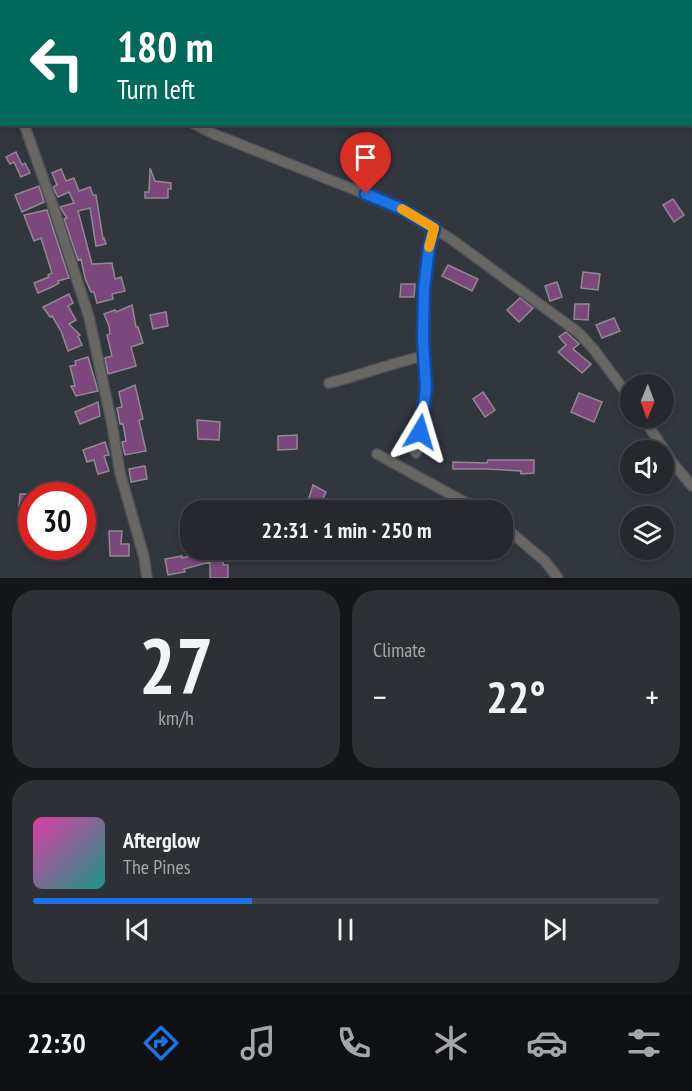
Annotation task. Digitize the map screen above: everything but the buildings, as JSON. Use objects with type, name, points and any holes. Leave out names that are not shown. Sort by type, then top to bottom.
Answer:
[{"type":"street","points":[[25,126],[89,317],[120,473],[144,557],[147,578]]},
{"type":"street","points":[[199,126],[402,209],[434,228],[579,333],[596,351],[620,384]]},
{"type":"street","points":[[416,453],[426,388],[424,289],[429,247],[434,228]]},
{"type":"street","points":[[329,383],[424,356]]},
{"type":"street","points":[[650,428],[672,462],[692,486]]},
{"type":"street","points":[[377,454],[461,500]]},
{"type":"street","points":[[513,534],[545,561],[558,578]]},
{"type":"street","points":[[140,578],[144,557]]},
{"type":"slow traffic","points":[[402,209],[434,228],[429,247]]},
{"type":"route","points":[[366,194],[402,209],[434,228],[429,247],[424,289],[423,339],[426,388],[420,432]]}]
